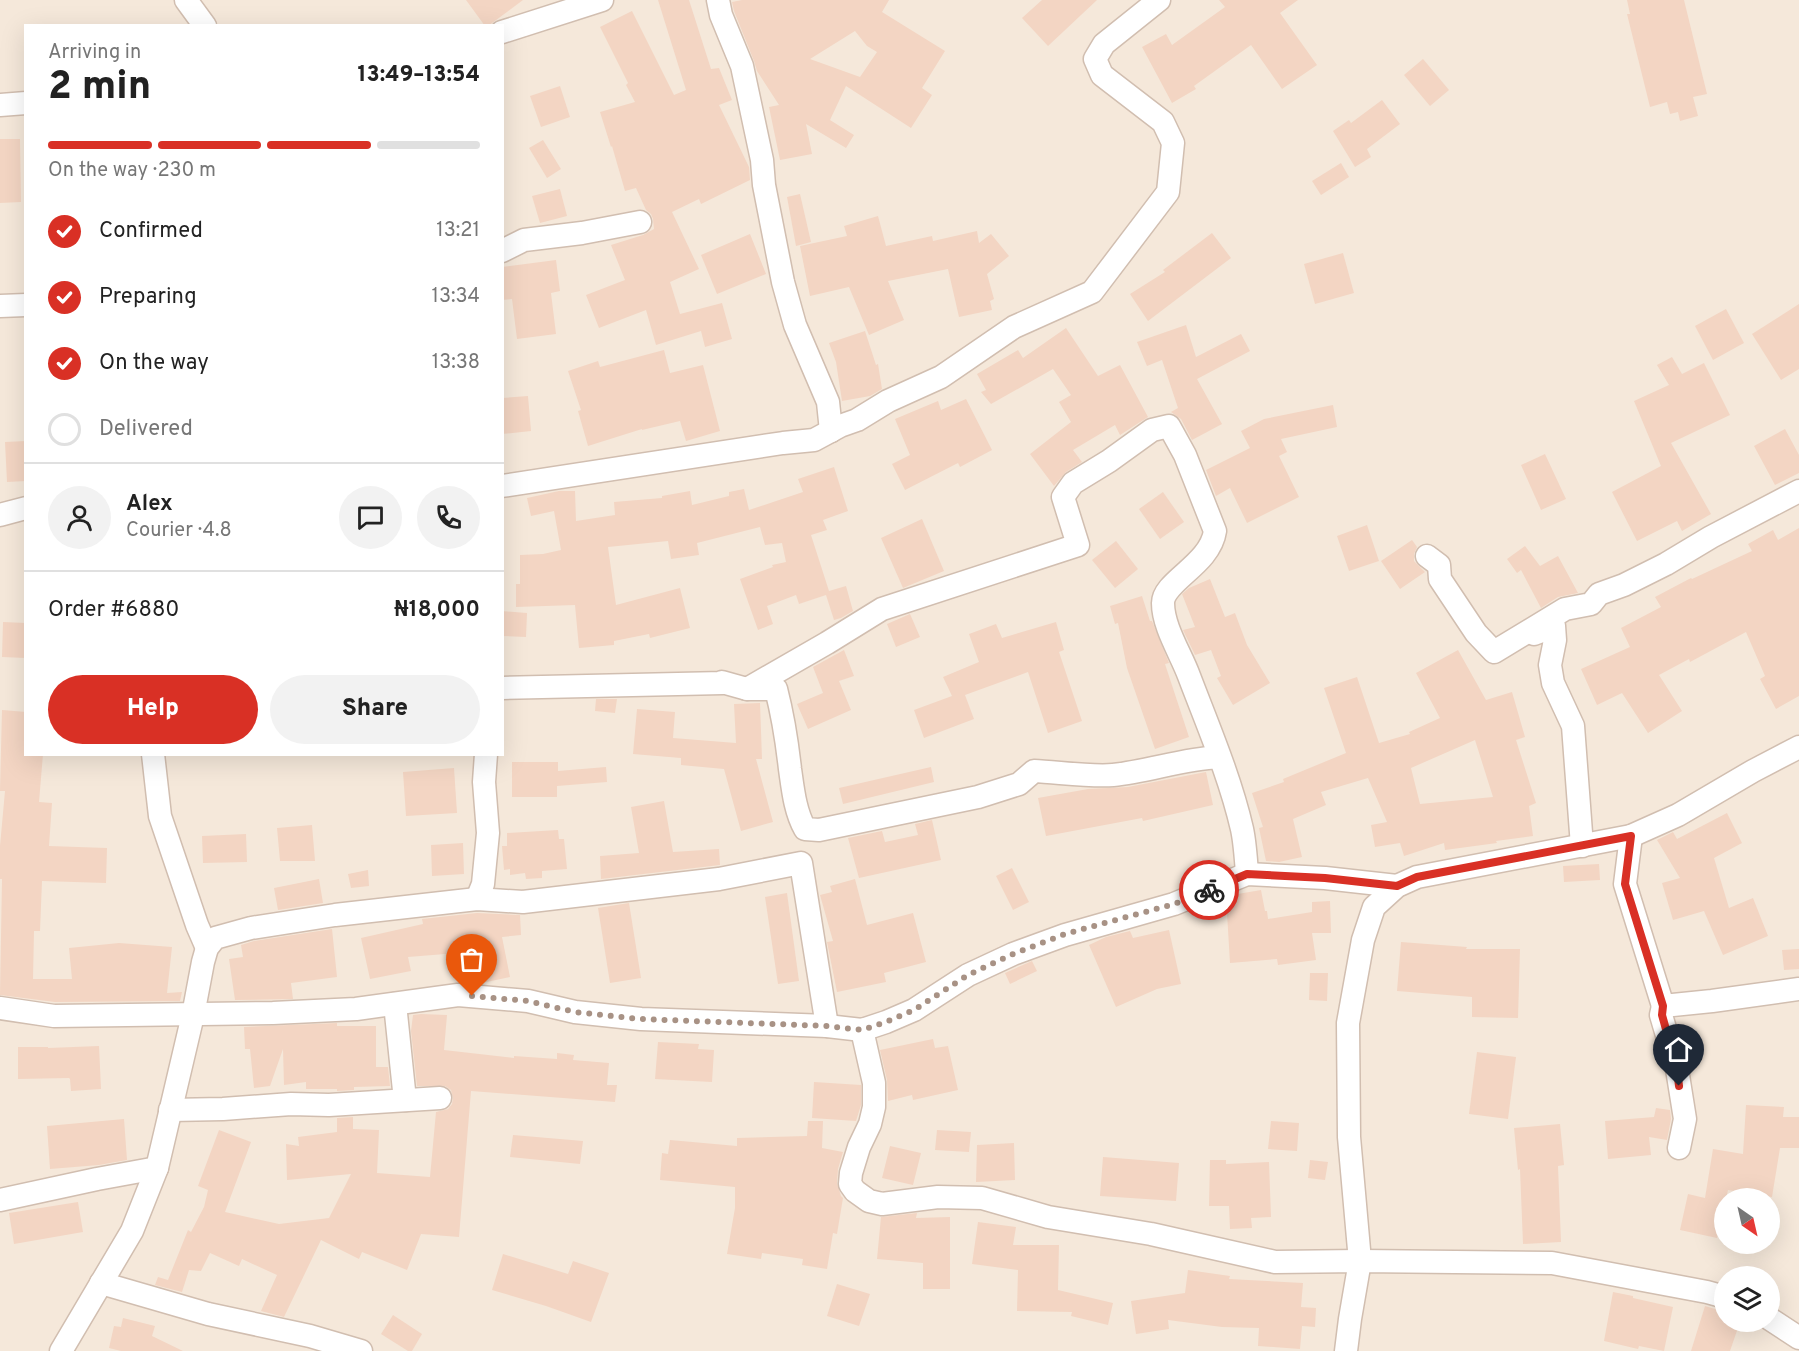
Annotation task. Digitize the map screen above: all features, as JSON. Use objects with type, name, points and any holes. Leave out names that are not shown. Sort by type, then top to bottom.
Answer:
[{"type":"street","points":[[186,0],[204,24]]},
{"type":"street","points":[[504,31],[602,0]]},
{"type":"street","points":[[718,0],[721,15],[742,66],[762,160],[764,185],[783,282],[795,325],[828,402],[831,431]]},
{"type":"street","points":[[504,486],[772,444],[814,440],[857,420],[888,401],[941,377],[1014,327],[1092,292],[1168,192],[1173,143],[1163,122],[1102,75],[1095,59],[1104,44],[1159,0]]},
{"type":"street","points":[[0,105],[24,103]]},
{"type":"street","points":[[504,250],[524,240],[582,233],[640,222]]},
{"type":"street","points":[[0,306],[24,305]]},
{"type":"street","points":[[828,402],[857,420]]},
{"type":"street","points":[[747,689],[827,644],[882,609],[1078,545],[1063,497],[1073,483],[1152,430],[1169,426],[1185,455],[1215,531],[1213,542],[1202,559],[1165,593],[1163,602],[1165,618],[1228,781],[1242,830],[1247,874]]},
{"type":"street","points":[[1494,652],[1565,609],[1591,604],[1599,594],[1624,585],[1666,564],[1711,537],[1799,491]]},
{"type":"street","points":[[0,515],[24,509]]},
{"type":"street","points":[[1427,556],[1439,565],[1440,579],[1476,633],[1494,652]]},
{"type":"street","points":[[1494,652],[1554,626],[1555,640],[1550,665],[1553,683],[1573,726],[1582,846]]},
{"type":"street","points":[[504,688],[722,682],[747,689],[776,689],[783,712],[793,791],[799,819],[805,829],[819,830],[978,797],[1019,783],[1034,771],[1110,775],[1219,757]]},
{"type":"street","points":[[1346,1351],[1360,1261],[1349,1137],[1348,1023],[1363,940],[1374,907],[1397,886],[1417,877],[1631,836],[1678,815],[1799,747]]},
{"type":"street","points":[[153,756],[160,816],[196,925],[211,943]]},
{"type":"street","points":[[477,899],[483,884],[488,833],[484,782],[486,756]]},
{"type":"street","points":[[1631,836],[1625,884],[1663,1006],[1662,1015],[1677,1069],[1685,1119],[1679,1148]]},
{"type":"street","points":[[211,943],[250,928],[335,915],[477,899],[523,902],[719,879],[801,863],[827,1026]]},
{"type":"street","points":[[0,1008],[54,1016],[273,1014],[356,1009],[458,995],[528,1001],[575,1012],[640,1019],[827,1026],[862,1030],[914,1010],[968,975],[1013,954],[1065,934],[1174,904],[1247,874],[1325,878],[1397,886]]},
{"type":"street","points":[[61,1351],[132,1231],[157,1168],[211,943]]},
{"type":"street","points":[[1663,1006],[1799,989]]},
{"type":"street","points":[[395,1004],[405,1100]]},
{"type":"street","points":[[862,1030],[874,1083],[874,1107],[870,1124],[851,1173],[850,1184],[855,1191],[869,1201],[882,1204],[938,1197],[982,1198],[1048,1217],[1151,1234],[1275,1262],[1552,1263],[1714,1294]]},
{"type":"street","points":[[170,1110],[291,1104],[329,1105],[441,1098]]},
{"type":"street","points":[[0,1200],[157,1168]]},
{"type":"street","points":[[101,1282],[208,1314],[310,1336],[361,1351]]},
{"type":"street","points":[[1780,1326],[1799,1338]]},
{"type":"shaded area","points":[[0,0],[1799,0],[1799,1351],[0,1351]]},
{"type":"building","points":[[466,0],[523,0],[491,24],[484,24]]},
{"type":"building","points":[[658,0],[689,0],[711,69],[719,68],[732,100],[719,105],[749,167],[750,180],[701,204],[699,199],[672,212],[699,269],[670,282],[680,314],[722,303],[732,339],[705,347],[701,331],[656,345],[646,310],[599,328],[586,295],[625,280],[611,245],[654,229],[651,214],[646,210],[636,188],[625,191],[600,112],[635,102],[600,27],[632,11],[674,95],[686,90]]},
{"type":"building","points":[[742,0],[889,0],[882,12],[945,51],[922,88],[932,95],[911,128],[846,86],[830,120],[854,135],[846,148],[806,124],[812,154],[780,160],[769,107],[779,105],[757,71],[732,2]],"holes":[[[855,31],[867,46],[877,52],[860,77],[810,59]]]},
{"type":"building","points":[[1042,0],[1097,0],[1048,46],[1022,18]]},
{"type":"building","points":[[1219,0],[1298,0],[1280,13],[1317,65],[1282,89],[1251,45],[1194,86],[1196,89],[1172,103],[1142,47],[1166,34],[1172,45],[1225,7]]},
{"type":"building","points":[[1627,0],[1684,0],[1707,94],[1693,97],[1698,116],[1680,121],[1678,112],[1670,114],[1667,102],[1650,107],[1627,14],[1630,14]]},
{"type":"building","points":[[1423,59],[1449,90],[1430,106],[1404,75]]},
{"type":"building","points":[[560,86],[570,117],[541,127],[530,96]]},
{"type":"building","points":[[1382,100],[1400,124],[1367,149],[1371,157],[1355,167],[1333,131],[1349,120],[1351,123]]},
{"type":"building","points":[[0,139],[20,139],[21,202],[0,203]]},
{"type":"building","points":[[543,140],[561,169],[547,178],[529,148]]},
{"type":"building","points":[[1341,163],[1349,177],[1321,195],[1312,181]]},
{"type":"building","points":[[560,189],[567,216],[540,223],[532,196]]},
{"type":"building","points":[[800,194],[811,242],[796,246],[787,197]]},
{"type":"building","points":[[878,216],[886,246],[932,236],[933,241],[977,231],[979,243],[991,234],[1009,256],[987,274],[994,299],[990,301],[992,310],[959,317],[948,269],[888,281],[904,320],[869,335],[849,287],[810,296],[800,246],[847,236],[844,226]]},
{"type":"building","points":[[1212,233],[1231,258],[1148,321],[1130,294],[1165,272],[1163,270]]},
{"type":"building","points":[[750,234],[766,274],[717,294],[701,255]]},
{"type":"building","points":[[1343,253],[1354,293],[1315,304],[1304,264]]},
{"type":"building","points":[[556,260],[560,291],[551,293],[556,334],[517,339],[512,299],[504,300],[504,267]]},
{"type":"building","points":[[1799,304],[1799,369],[1781,380],[1752,334]]},
{"type":"building","points":[[1726,309],[1744,343],[1713,360],[1695,326]]},
{"type":"building","points":[[1186,325],[1196,357],[1241,334],[1250,351],[1197,379],[1222,424],[1192,440],[1181,419],[1171,412],[1178,408],[1162,360],[1147,366],[1137,342]]},
{"type":"building","points":[[1066,328],[1098,376],[1120,365],[1148,417],[1120,435],[1115,425],[1073,450],[1082,462],[1066,472],[1054,486],[1030,454],[1071,422],[1059,402],[1071,395],[1053,369],[991,404],[981,392],[986,390],[977,374],[1018,350],[1023,358]]},
{"type":"building","points":[[865,331],[876,365],[878,364],[882,389],[870,396],[842,401],[836,362],[829,343]]},
{"type":"building","points":[[664,350],[670,373],[703,365],[720,431],[686,441],[680,421],[642,429],[588,446],[578,411],[581,410],[568,371],[598,361],[600,367]]},
{"type":"building","points":[[1672,357],[1682,374],[1704,363],[1730,415],[1671,443],[1711,514],[1682,531],[1677,521],[1637,541],[1612,492],[1661,466],[1634,401],[1669,385],[1657,365]]},
{"type":"building","points":[[528,396],[531,431],[504,434],[504,398]]},
{"type":"building","points":[[966,399],[992,450],[960,467],[958,463],[905,490],[892,464],[910,455],[895,419],[938,401],[941,410]]},
{"type":"building","points":[[1333,405],[1337,427],[1281,439],[1287,452],[1279,456],[1299,497],[1247,523],[1230,488],[1216,496],[1206,470],[1250,448],[1241,431],[1264,419]]},
{"type":"building","points":[[1785,429],[1799,455],[1799,473],[1775,485],[1754,446]]},
{"type":"building","points":[[24,441],[24,481],[7,482],[5,442]]},
{"type":"building","points":[[1545,454],[1566,499],[1541,510],[1521,465]]},
{"type":"building","points":[[834,467],[848,511],[823,520],[827,530],[811,535],[829,591],[846,586],[853,611],[841,618],[834,620],[826,595],[799,604],[796,595],[767,606],[773,624],[758,630],[740,579],[773,567],[772,565],[786,562],[782,543],[765,545],[760,527],[697,543],[699,555],[671,559],[668,541],[608,547],[616,605],[680,588],[690,628],[650,638],[649,634],[614,641],[614,645],[579,648],[575,605],[516,607],[516,584],[520,584],[520,555],[561,550],[554,511],[531,516],[527,498],[559,491],[575,491],[576,521],[615,515],[614,502],[662,498],[662,496],[690,491],[692,505],[729,496],[729,492],[744,489],[749,510],[803,492],[798,479]]},
{"type":"building","points":[[1163,492],[1184,522],[1160,539],[1139,509]]},
{"type":"building","points":[[922,519],[944,571],[903,588],[881,538]]},
{"type":"building","points":[[1367,525],[1379,561],[1349,571],[1337,536]]},
{"type":"building","points":[[1799,528],[1799,696],[1776,709],[1760,679],[1765,676],[1746,632],[1690,662],[1689,659],[1659,675],[1682,711],[1648,733],[1622,693],[1597,705],[1581,669],[1630,647],[1621,628],[1661,607],[1655,597],[1752,551],[1748,544],[1773,530],[1778,540]]},
{"type":"building","points":[[1412,540],[1417,547],[1414,561],[1425,572],[1400,589],[1381,561]]},
{"type":"building","points":[[1116,541],[1138,569],[1115,588],[1092,560]]},
{"type":"building","points":[[1525,546],[1540,566],[1558,556],[1578,593],[1558,597],[1541,608],[1521,570],[1517,573],[1507,559]]},
{"type":"building","points":[[1210,579],[1225,617],[1235,613],[1247,645],[1270,683],[1233,705],[1217,678],[1221,676],[1211,650],[1195,655],[1183,630],[1195,627],[1182,594],[1189,588]]},
{"type":"building","points":[[1142,596],[1150,621],[1152,621],[1169,663],[1165,664],[1189,737],[1155,749],[1127,668],[1118,623],[1115,624],[1110,606]]},
{"type":"building","points":[[504,611],[527,613],[526,637],[504,636]]},
{"type":"building","points":[[910,614],[920,637],[896,647],[887,624]]},
{"type":"building","points":[[3,622],[24,623],[24,658],[2,657]]},
{"type":"building","points":[[1056,622],[1064,650],[1059,652],[1082,721],[1048,733],[1028,672],[965,695],[974,719],[924,738],[914,710],[952,696],[943,677],[979,662],[969,634],[996,624],[1002,638]]},
{"type":"building","points":[[844,650],[854,676],[839,681],[851,710],[808,729],[797,704],[823,693],[813,667]]},
{"type":"building","points":[[1458,650],[1486,700],[1512,692],[1525,737],[1516,740],[1536,803],[1529,806],[1533,836],[1445,850],[1444,843],[1404,856],[1400,843],[1375,847],[1371,825],[1387,822],[1368,778],[1321,792],[1326,805],[1293,819],[1302,857],[1279,862],[1266,861],[1259,828],[1263,827],[1252,793],[1284,782],[1283,779],[1346,753],[1324,688],[1357,677],[1379,743],[1410,734],[1409,732],[1440,718],[1416,673]],"holes":[[[1475,740],[1493,797],[1420,804],[1411,768]]]},
{"type":"building","points":[[596,699],[617,699],[615,713],[595,711]]},
{"type":"building","points":[[760,703],[762,759],[756,759],[773,822],[741,831],[724,769],[681,765],[681,758],[633,754],[637,709],[675,712],[673,738],[736,743],[734,704]]},
{"type":"building","points":[[2,710],[24,712],[24,756],[43,756],[39,802],[52,803],[49,846],[107,848],[106,883],[42,881],[40,931],[34,931],[33,979],[72,979],[69,948],[119,943],[172,947],[167,993],[182,992],[180,1001],[55,1002],[0,995],[2,879],[0,879],[0,846],[5,791],[0,791]]},
{"type":"building","points":[[512,762],[558,762],[558,771],[606,767],[607,782],[557,786],[557,797],[512,797]]},
{"type":"building","points":[[931,767],[934,782],[843,804],[839,788]]},
{"type":"building","points":[[454,768],[457,813],[406,816],[403,772]]},
{"type":"building","points":[[1206,772],[1213,805],[1143,821],[1142,818],[1046,836],[1038,798],[1088,789],[1128,787]]},
{"type":"building","points":[[664,801],[673,852],[719,849],[720,865],[601,879],[600,856],[639,853],[631,807]]},
{"type":"building","points":[[1727,813],[1742,843],[1714,858],[1729,908],[1753,898],[1768,936],[1723,955],[1704,911],[1673,920],[1662,883],[1680,878],[1657,840],[1673,832],[1677,839]]},
{"type":"building","points":[[932,820],[941,860],[859,878],[848,838],[882,831],[885,842],[918,835],[915,824]]},
{"type":"building","points":[[312,825],[315,861],[280,861],[277,828]]},
{"type":"building","points":[[558,830],[559,839],[564,839],[567,869],[542,871],[542,878],[526,879],[525,873],[510,875],[510,869],[504,870],[502,846],[507,846],[507,833]]},
{"type":"building","points":[[246,834],[247,862],[203,863],[202,836]]},
{"type":"building","points":[[463,843],[464,874],[432,876],[431,845]]},
{"type":"building","points":[[1599,864],[1600,880],[1564,882],[1563,866]]},
{"type":"building","points":[[1012,868],[1029,902],[1013,910],[996,876]]},
{"type":"building","points":[[368,870],[369,886],[351,888],[348,874]]},
{"type":"building","points":[[319,879],[323,903],[278,910],[274,888]]},
{"type":"building","points":[[855,879],[867,925],[913,913],[926,962],[884,973],[886,982],[837,992],[827,942],[833,941],[820,895],[832,892],[830,886]]},
{"type":"building","points":[[1261,890],[1268,919],[1312,912],[1312,902],[1330,901],[1331,933],[1312,933],[1316,960],[1278,965],[1277,959],[1230,963],[1227,913],[1197,917],[1196,909],[1232,895]]},
{"type":"building","points":[[787,893],[799,981],[778,984],[765,897]]},
{"type":"building","points":[[629,903],[641,978],[610,983],[598,908]]},
{"type":"building","points":[[477,913],[520,915],[521,935],[502,937],[510,977],[476,983],[470,952],[408,957],[411,971],[370,979],[361,938],[423,924],[422,919]]},
{"type":"building","points":[[332,929],[337,977],[291,983],[293,999],[235,1000],[229,959],[243,957],[241,945]]},
{"type":"building","points":[[1169,930],[1181,984],[1157,989],[1116,1007],[1089,945],[1106,937],[1130,931],[1133,938]]},
{"type":"building","points":[[1401,942],[1467,947],[1466,949],[1520,949],[1518,1018],[1472,1017],[1472,997],[1397,991]]},
{"type":"building","points":[[1799,949],[1799,969],[1784,970],[1782,950]]},
{"type":"building","points":[[1032,961],[1037,971],[1010,984],[1005,973]]},
{"type":"building","points":[[1310,973],[1328,973],[1327,1001],[1309,1000]]},
{"type":"building","points":[[413,1015],[447,1015],[444,1050],[514,1058],[514,1056],[557,1059],[557,1053],[574,1055],[573,1060],[609,1063],[607,1085],[617,1085],[615,1102],[471,1091],[459,1237],[421,1234],[407,1270],[362,1252],[359,1259],[321,1240],[284,1317],[261,1311],[277,1275],[242,1259],[239,1266],[210,1253],[201,1271],[189,1270],[182,1292],[155,1285],[158,1277],[168,1280],[188,1230],[191,1232],[204,1207],[208,1190],[198,1186],[219,1130],[251,1142],[225,1212],[279,1224],[329,1218],[351,1174],[287,1180],[286,1144],[299,1146],[298,1137],[337,1132],[337,1118],[353,1117],[353,1129],[379,1130],[377,1173],[430,1177],[436,1112],[448,1109],[453,1098],[451,1090],[445,1086],[417,1086],[411,1031]]},
{"type":"building","points":[[337,1023],[337,1026],[376,1026],[376,1067],[388,1067],[390,1086],[354,1087],[354,1090],[337,1091],[337,1089],[306,1089],[306,1082],[284,1085],[283,1049],[270,1086],[254,1088],[250,1049],[245,1049],[244,1027]]},
{"type":"building","points":[[933,1039],[935,1048],[948,1046],[958,1090],[913,1100],[912,1095],[888,1101],[887,1080],[880,1050]]},
{"type":"building","points":[[658,1042],[699,1044],[698,1049],[714,1050],[712,1082],[655,1079]]},
{"type":"building","points":[[99,1046],[101,1089],[71,1091],[69,1078],[18,1079],[18,1047]]},
{"type":"building","points":[[1477,1052],[1516,1057],[1508,1119],[1469,1114]]},
{"type":"building","points":[[814,1082],[861,1085],[861,1105],[856,1121],[812,1118]]},
{"type":"building","points":[[1746,1105],[1784,1107],[1783,1117],[1799,1117],[1799,1148],[1780,1148],[1773,1188],[1714,1188],[1714,1237],[1680,1230],[1688,1194],[1705,1198],[1713,1149],[1743,1154]]},
{"type":"building","points":[[1656,1108],[1670,1110],[1671,1119],[1667,1140],[1649,1137],[1651,1155],[1608,1159],[1605,1121],[1654,1117]]},
{"type":"building","points":[[124,1119],[127,1160],[50,1169],[47,1126]]},
{"type":"building","points":[[808,1121],[823,1121],[822,1148],[843,1152],[837,1183],[843,1198],[837,1234],[833,1233],[827,1269],[802,1265],[803,1259],[762,1253],[761,1259],[727,1254],[735,1208],[735,1187],[660,1180],[662,1153],[668,1154],[670,1140],[737,1146],[737,1138],[807,1136]]},
{"type":"building","points":[[1271,1121],[1299,1123],[1297,1151],[1268,1149]]},
{"type":"building","points":[[1560,1124],[1564,1165],[1558,1166],[1561,1242],[1523,1244],[1520,1169],[1518,1170],[1514,1128]]},
{"type":"building","points":[[937,1130],[971,1132],[969,1152],[935,1150]]},
{"type":"building","points":[[513,1135],[583,1141],[580,1164],[510,1157]]},
{"type":"building","points":[[1014,1143],[1015,1180],[976,1182],[977,1145]]},
{"type":"building","points":[[890,1146],[921,1153],[913,1185],[882,1178]]},
{"type":"building","points":[[1103,1157],[1179,1163],[1176,1201],[1100,1196]]},
{"type":"building","points":[[1210,1160],[1226,1160],[1226,1164],[1269,1162],[1271,1217],[1251,1218],[1252,1228],[1230,1229],[1229,1206],[1209,1206]]},
{"type":"building","points":[[1310,1160],[1328,1162],[1325,1180],[1308,1178]]},
{"type":"building","points":[[78,1202],[83,1232],[14,1244],[9,1213]]},
{"type":"building","points":[[917,1213],[916,1218],[950,1217],[950,1289],[923,1289],[923,1263],[877,1259],[881,1217]]},
{"type":"building","points":[[978,1222],[1016,1227],[1013,1245],[1059,1245],[1058,1290],[1113,1303],[1108,1325],[1071,1316],[1072,1312],[1017,1311],[1018,1270],[972,1264]]},
{"type":"building","points":[[503,1254],[568,1274],[573,1261],[609,1273],[591,1322],[492,1290]]},
{"type":"building","points":[[1188,1270],[1230,1276],[1229,1279],[1303,1283],[1301,1307],[1316,1308],[1315,1327],[1302,1326],[1300,1349],[1258,1346],[1259,1328],[1222,1327],[1168,1320],[1169,1329],[1136,1334],[1131,1301],[1185,1293]]},
{"type":"building","points":[[837,1284],[870,1294],[859,1326],[827,1316]]},
{"type":"building","points":[[1613,1292],[1673,1307],[1664,1351],[1639,1346],[1638,1349],[1604,1341]]},
{"type":"building","points":[[1705,1306],[1714,1309],[1714,1332],[1737,1332],[1730,1351],[1691,1351]]},
{"type":"building","points":[[393,1315],[422,1334],[412,1351],[408,1351],[381,1334]]},
{"type":"building","points":[[123,1318],[155,1326],[152,1336],[183,1351],[121,1351],[109,1348],[114,1326],[121,1327]]},
{"type":"way so far","points":[[472,996],[528,1001],[575,1012],[640,1019],[827,1026],[862,1030],[914,1010],[968,975],[1013,954],[1065,934],[1174,904],[1209,890]]},
{"type":"route","points":[[1209,890],[1247,874],[1325,878],[1397,886],[1417,877],[1631,836],[1625,884],[1663,1006],[1662,1015],[1677,1069],[1679,1086]]}]
